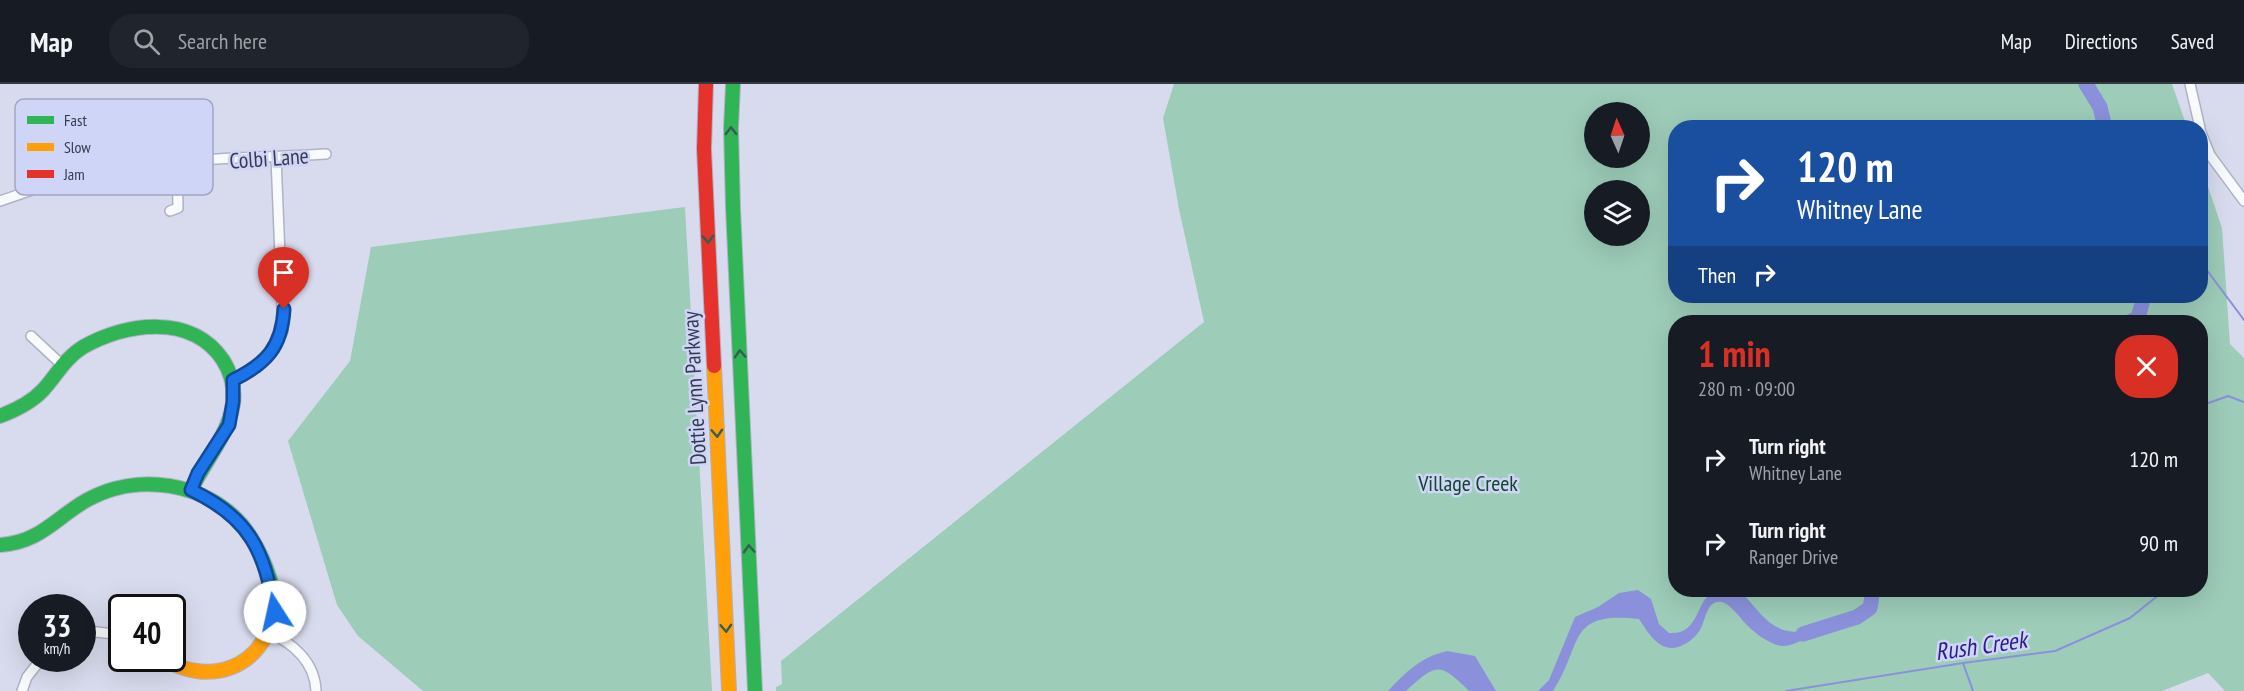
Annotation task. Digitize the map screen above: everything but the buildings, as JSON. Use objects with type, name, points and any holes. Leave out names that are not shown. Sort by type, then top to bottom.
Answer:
[{"type":"main road","name":"Dottie Lynn Parkway","points":[[706,84],[705,180],[729,691]]},
{"type":"main road","name":"Dottie Lynn Parkway","points":[[733,84],[732,179],[755,691]]},
{"type":"main road","points":[[705,180],[732,179]]},
{"type":"main road","points":[[0,416],[15,411],[34,399],[48,384],[61,364],[79,349],[100,337],[149,327],[176,328],[197,335],[211,344],[222,356],[233,380],[233,402],[229,425],[198,473],[191,490]]},
{"type":"main road","points":[[0,545],[9,545],[39,535],[99,494],[126,487],[162,484],[191,490],[215,501],[248,533],[260,553],[269,578],[275,612],[268,632],[254,652],[236,666],[204,673],[186,669]]},
{"type":"street","points":[[2190,84],[2198,120]]},
{"type":"street","points":[[2208,150],[2244,201]]},
{"type":"street","name":"Colbi Lane","points":[[213,161],[326,154]]},
{"type":"street","points":[[233,380],[259,365],[273,351],[283,331],[284,309],[276,158]]},
{"type":"street","name":"Colbi Lane","points":[[0,201],[17,195]]},
{"type":"street","points":[[170,212],[178,208],[178,195]]},
{"type":"street","points":[[31,336],[61,364]]},
{"type":"street","points":[[268,632],[286,640],[300,652],[315,682],[316,691]]},
{"type":"street","points":[[22,691],[31,672]]},
{"type":"green space","name":"Village Creek","points":[[1174,84],[2172,84],[2185,120],[1668,120],[1668,303],[2208,303],[2208,187],[2222,228],[2230,344],[2244,358],[2244,691],[2225,691],[2208,673],[2162,691],[776,691],[776,687],[782,684],[781,661],[1204,322],[1179,209],[1163,118]]},
{"type":"green space","points":[[685,207],[712,691],[423,691],[358,636],[337,605],[288,441],[350,361],[371,247]]},
{"type":"water","points":[[1638,590],[1651,599],[1659,624],[1669,633],[1687,629],[1707,597],[1746,597],[1773,625],[1792,632],[1820,630],[1792,645],[1776,645],[1753,630],[1727,604],[1717,602],[1710,606],[1701,628],[1694,637],[1685,644],[1670,648],[1658,643],[1639,619],[1599,620],[1580,634],[1553,691],[1538,691],[1549,680],[1575,617],[1598,607],[1619,593]]},
{"type":"water","points":[[1447,651],[1475,656],[1496,691],[1469,691],[1451,675],[1438,670],[1424,675],[1406,691],[1388,691],[1415,666],[1429,657]]},
{"type":"waterway","name":"Village Creek","points":[[2086,84],[2100,107],[2103,120]]},
{"type":"waterway","name":"Rush Creek","points":[[2208,272],[2244,320]]},
{"type":"waterway","name":"Village Creek","points":[[2139,315],[2142,303]]},
{"type":"waterway","name":"Rush Creek","points":[[2208,403],[2228,396],[2244,402]]},
{"type":"waterway","name":"Village Creek","points":[[1803,634],[1857,617],[1870,608],[1872,597]]},
{"type":"waterway","name":"Rush Creek","points":[[1786,691],[2055,651],[2130,618],[2156,597]]},
{"type":"waterway","points":[[1963,663],[1973,691]]},
{"type":"traffic: fast","points":[[733,84],[731,128],[733,208],[755,691]]},
{"type":"traffic: fast","points":[[0,416],[33,399],[71,356],[100,339],[119,332],[157,327],[176,329],[194,335],[210,345],[223,360],[232,381],[233,404],[221,438],[191,490]]},
{"type":"traffic: fast","points":[[0,545],[14,543],[37,534],[87,500],[106,491],[148,484],[190,491],[227,510],[249,534],[270,579],[274,614]]},
{"type":"traffic: slow","points":[[714,366],[729,691]]},
{"type":"traffic: slow","points":[[186,668],[197,671],[214,671],[230,668],[244,660],[257,649],[267,633],[274,614]]},
{"type":"traffic: jam","points":[[706,84],[704,149],[714,366]]},
{"type":"route","points":[[275,612],[269,578],[260,553],[248,533],[215,501],[191,490],[198,473],[229,425],[233,402],[233,380],[259,365],[273,351],[283,331],[284,309]]}]
